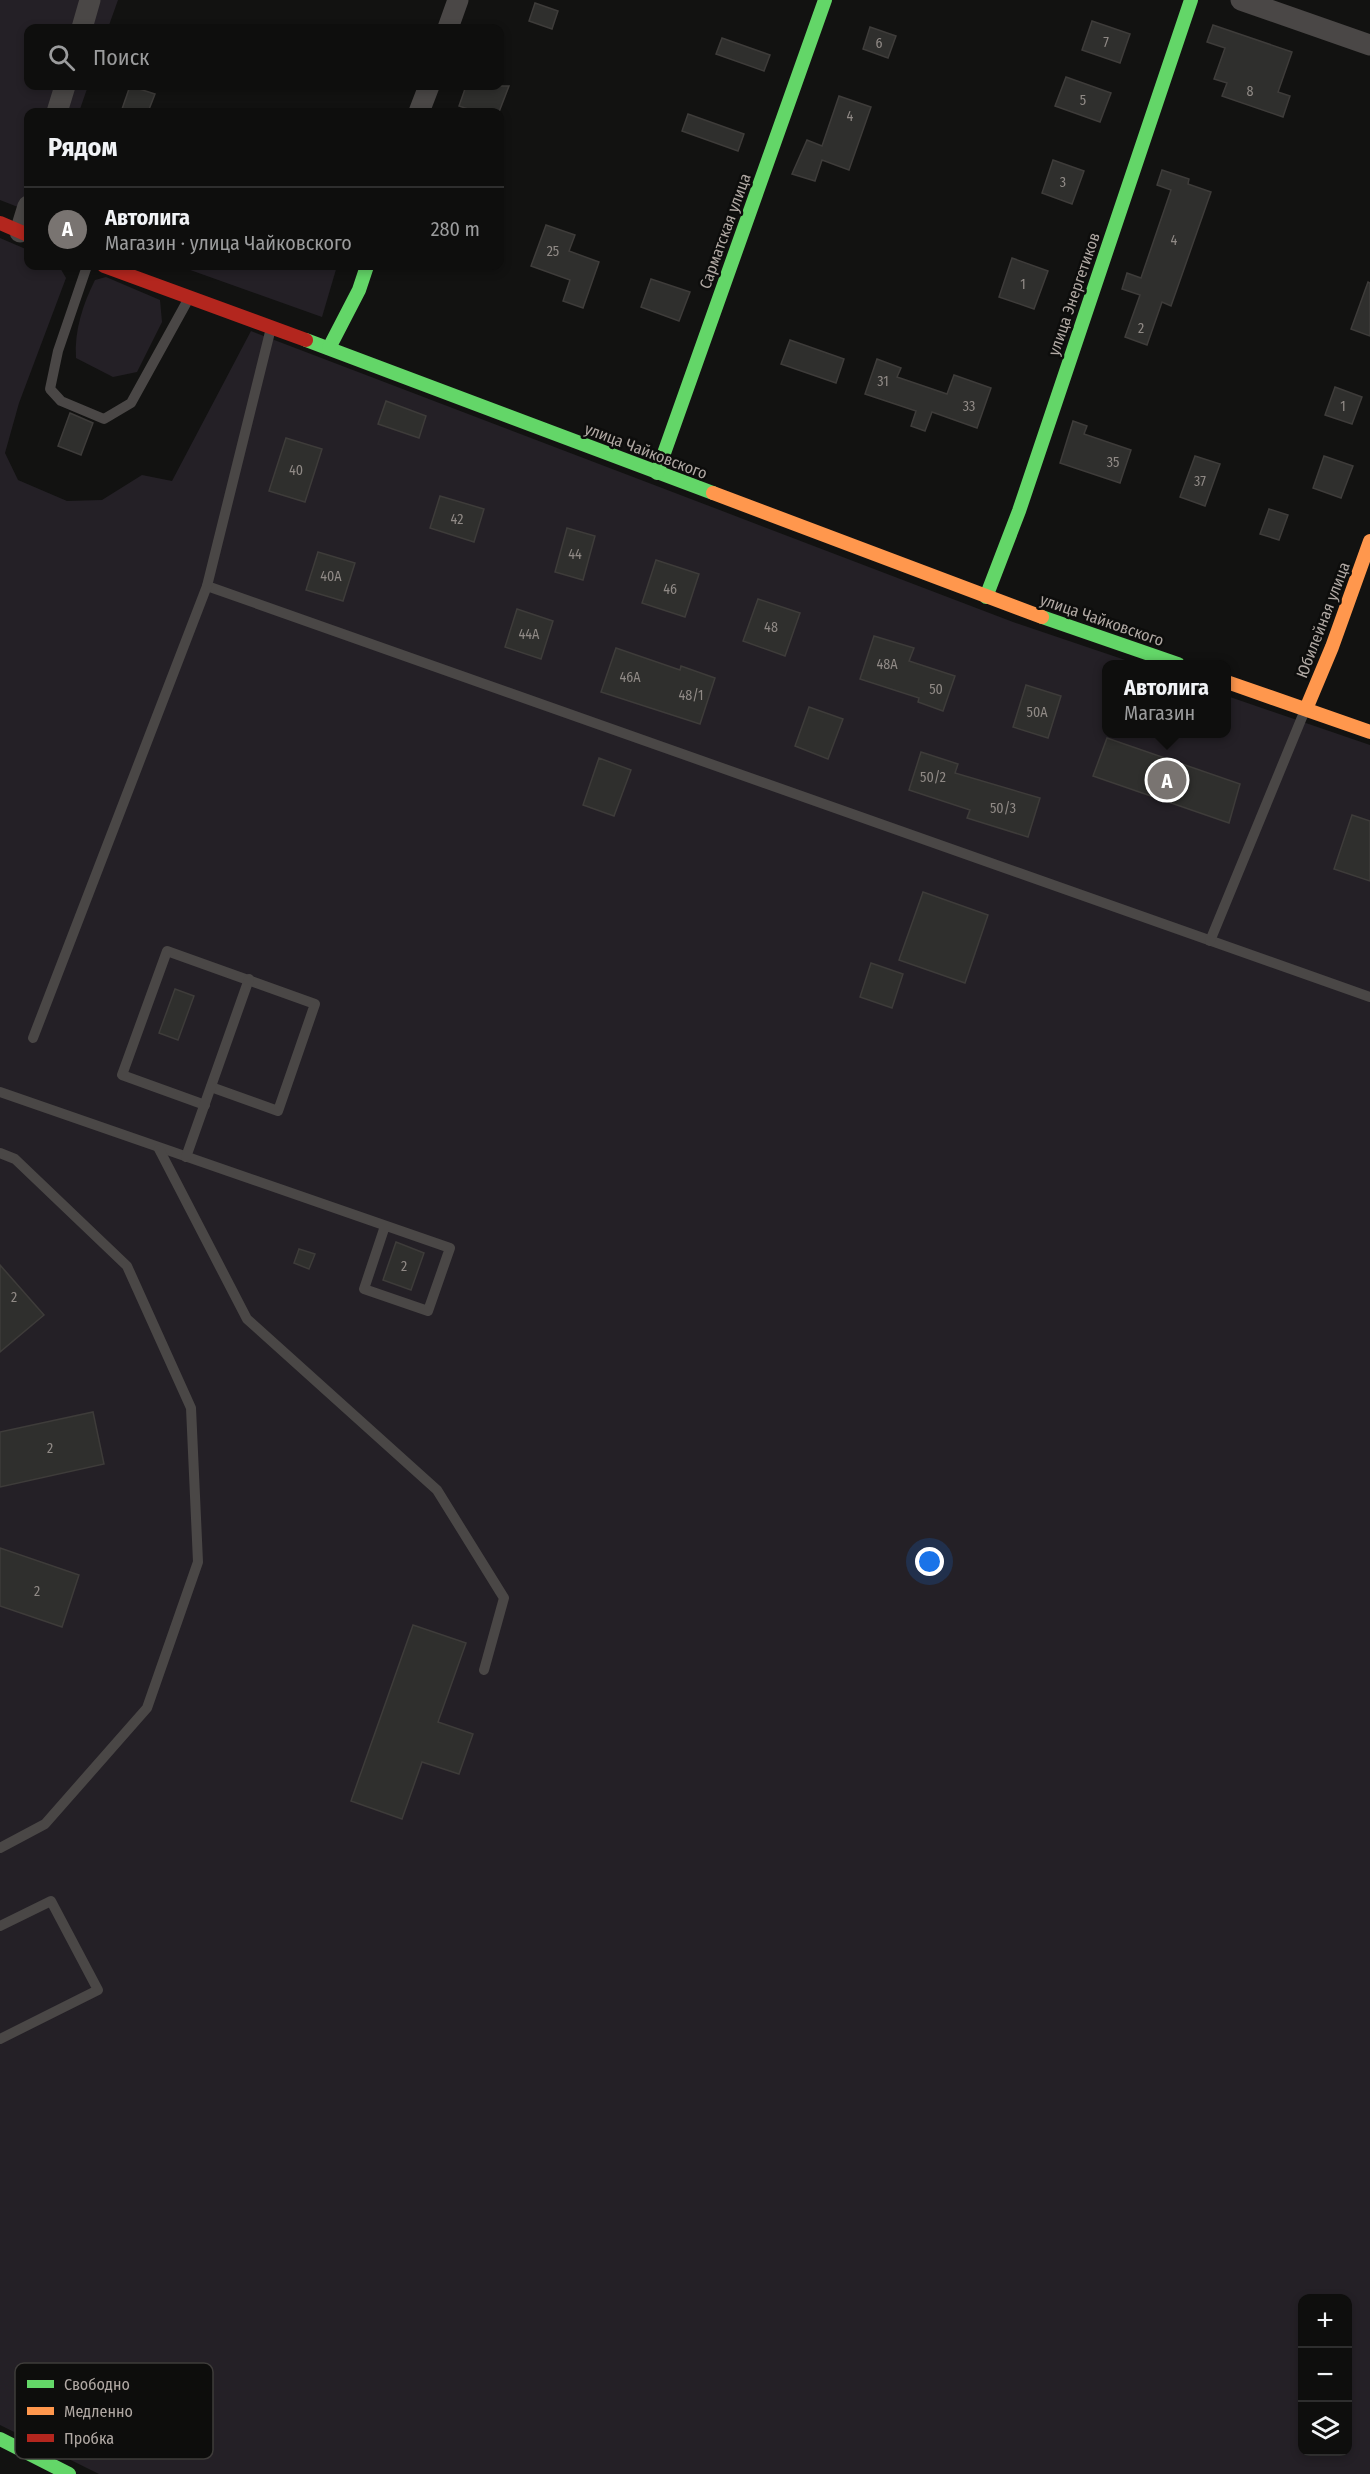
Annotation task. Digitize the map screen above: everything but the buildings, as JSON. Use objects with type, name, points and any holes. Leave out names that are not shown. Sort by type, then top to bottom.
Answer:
[{"type":"street","points":[[83,24],[90,0]]},
{"type":"street","points":[[449,24],[458,0]]},
{"type":"street","name":"Сарматская улица","points":[[657,473],[825,0]]},
{"type":"street","name":"улица Энергетиков","points":[[986,597],[1023,499],[1191,0]]},
{"type":"street","points":[[1241,0],[1370,45]]},
{"type":"street","points":[[58,108],[64,90]]},
{"type":"street","points":[[421,108],[427,90]]},
{"type":"street","points":[[0,223],[24,234]]},
{"type":"street","name":"улица Чайковского","points":[[115,270],[329,348],[986,597],[1167,660]]},
{"type":"street","points":[[329,348],[366,270]]},
{"type":"street","name":"Юбилейная улица","points":[[1306,709],[1332,647],[1370,542]]},
{"type":"street","points":[[1231,683],[1370,732]]},
{"type":"street","points":[[0,2439],[15,2447]]},
{"type":"street","points":[[39,2459],[69,2474]]},
{"type":"lane","points":[[86,270],[58,351],[50,388],[61,401],[104,419],[131,403],[189,298]]},
{"type":"lane","points":[[33,1038],[207,586],[271,327]]},
{"type":"lane","points":[[207,586],[1370,998]]},
{"type":"lane","points":[[1210,941],[1306,709]]},
{"type":"lane","points":[[205,1105],[122,1075],[167,951],[315,1004],[278,1112],[211,1087]]},
{"type":"lane","points":[[186,1157],[249,979]]},
{"type":"lane","points":[[0,1092],[450,1248],[428,1311],[364,1289],[385,1226]]},
{"type":"lane","points":[[159,1149],[248,1319],[437,1490],[504,1598],[484,1670]]},
{"type":"lane","points":[[0,1153],[15,1159],[127,1266],[191,1407],[198,1562],[147,1708],[45,1824],[0,1848]]},
{"type":"lane","points":[[0,1926],[51,1901],[98,1990],[0,2039]]},
{"type":"shaded area","points":[[0,0],[118,0],[109,24],[24,24],[24,90],[87,90],[80,108],[24,108],[24,209],[0,200]]},
{"type":"shaded area","points":[[0,238],[24,248],[24,270],[61,270],[66,278],[19,403],[5,453],[18,480],[67,501],[102,500],[142,475],[172,481],[251,331],[1013,622],[1125,660],[1102,660],[1102,738],[1231,738],[1231,697],[1370,745],[1370,2474],[99,2474],[69,2459],[213,2459],[213,2363],[15,2363],[15,2432],[0,2425]]},
{"type":"shaded area","points":[[190,270],[336,270],[322,317]]},
{"type":"shaded area","points":[[106,277],[160,300],[162,322],[137,372],[113,377],[76,358],[78,328],[87,299],[95,280]]},
{"type":"traffic: fast","points":[[657,473],[825,0]]},
{"type":"traffic: fast","points":[[986,597],[1019,511],[1191,0]]},
{"type":"traffic: fast","points":[[329,348],[359,290],[366,270]]},
{"type":"traffic: fast","points":[[306,340],[713,493]]},
{"type":"traffic: fast","points":[[1042,617],[1166,660]]},
{"type":"traffic: fast","points":[[0,2439],[15,2447]]},
{"type":"traffic: fast","points":[[39,2459],[69,2474]]},
{"type":"traffic: slow","points":[[713,493],[1042,617]]},
{"type":"traffic: slow","points":[[1306,709],[1332,647],[1370,541]]},
{"type":"traffic: slow","points":[[1231,683],[1370,732]]},
{"type":"traffic: jam","points":[[0,223],[24,233]]},
{"type":"traffic: jam","points":[[115,270],[306,340]]},
{"type":"place","name":"Автолига","points":[[1167,780]]}]
